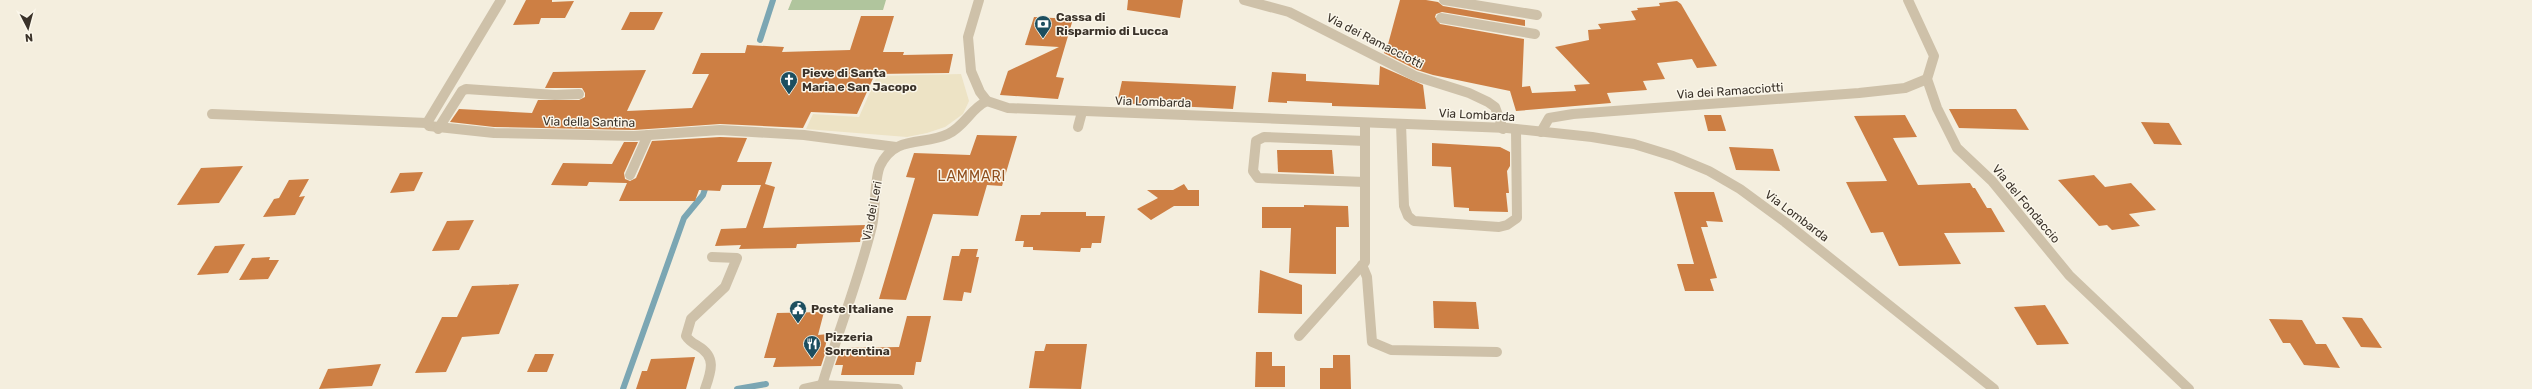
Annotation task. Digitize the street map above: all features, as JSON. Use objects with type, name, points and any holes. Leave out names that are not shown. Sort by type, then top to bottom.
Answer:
[{"type":"street","points":[[212,114],[427,123],[501,0]]},
{"type":"street","points":[[896,147],[908,142],[948,134],[967,120],[978,104],[980,92],[971,71],[968,37],[979,0]]},
{"type":"street","name":"Via dei Ramacciotti","points":[[1244,0],[1289,12],[1415,76],[1469,93],[1488,102],[1495,107],[1503,129]]},
{"type":"street","points":[[1444,0],[1537,15]]},
{"type":"street","points":[[1908,0],[1934,56],[1927,79]]},
{"type":"street","points":[[1441,18],[1535,34]]},
{"type":"street","name":"Via dei Ramacciotti","points":[[1541,132],[1549,118],[1573,114],[1859,93],[1905,88],[1927,79]]},
{"type":"street","name":"Via del Fondaccio","points":[[1927,79],[1937,108],[1957,148],[1992,181],[2069,275],[2189,389]]},
{"type":"street","points":[[438,129],[462,91],[466,89],[555,95],[579,94]]},
{"type":"street","name":"Via Lombarda","points":[[978,104],[1008,108],[1082,112],[1503,129],[1602,138],[1660,152],[1710,172],[1791,226],[1944,352],[1994,389]]},
{"type":"street","points":[[1078,127],[1082,112]]},
{"type":"street","name":"Via della Santina","points":[[427,123],[438,129],[494,133],[648,135],[720,130],[804,135],[896,147]]},
{"type":"street","points":[[1299,336],[1365,262],[1365,123]]},
{"type":"street","points":[[1401,124],[1404,206],[1408,216],[1414,221],[1499,227],[1507,225],[1517,218],[1516,130]]},
{"type":"street","points":[[630,175],[648,135]]},
{"type":"street","points":[[1365,140],[1264,137],[1256,141],[1253,171],[1258,178],[1365,182]]},
{"type":"street","name":"Via dei Leri","points":[[822,385],[872,225],[880,166],[896,147]]},
{"type":"street","points":[[705,389],[713,365],[708,352],[688,340],[686,336],[691,319],[725,287],[737,258],[712,257]]},
{"type":"street","points":[[1362,265],[1367,277],[1372,342],[1376,346],[1391,350],[1497,352]]},
{"type":"street","points":[[804,389],[822,385],[898,389]]},
{"type":"green space","points":[[792,0],[886,0],[883,10],[788,10]]},
{"type":"shaded area","points":[[961,74],[969,101],[963,114],[945,127],[927,133],[907,137],[806,129],[813,114],[859,117],[877,76]]},
{"type":"building","points":[[526,0],[552,0],[552,2],[574,1],[565,18],[541,18],[539,24],[513,25]]},
{"type":"building","points":[[1128,0],[1183,0],[1180,18],[1127,10]]},
{"type":"building","points":[[1400,0],[1426,0],[1438,2],[1443,6],[1525,20],[1525,26],[1442,12],[1436,14],[1435,17],[1440,24],[1524,39],[1522,87],[1530,86],[1532,93],[1576,91],[1574,85],[1590,84],[1555,47],[1589,40],[1588,30],[1601,29],[1598,24],[1636,20],[1631,11],[1638,10],[1637,8],[1660,6],[1659,3],[1677,1],[1681,4],[1717,66],[1697,68],[1692,59],[1657,63],[1665,79],[1643,81],[1647,90],[1607,93],[1611,103],[1516,111],[1510,91],[1433,75],[1417,70],[1384,53],[1385,47],[1387,48]]},
{"type":"building","points":[[630,12],[663,12],[654,30],[621,30]]},
{"type":"building","points":[[861,16],[894,16],[883,52],[904,52],[903,55],[953,54],[949,73],[875,74],[857,114],[811,112],[803,128],[720,124],[634,130],[494,127],[450,122],[459,109],[532,113],[538,100],[579,100],[585,97],[585,93],[582,88],[545,88],[553,72],[646,70],[627,111],[692,108],[709,74],[692,74],[701,53],[745,53],[747,45],[784,47],[782,52],[850,50]]},
{"type":"building","points":[[1034,17],[1073,19],[1056,77],[1064,78],[1058,99],[1000,95],[1008,71],[1059,47],[1025,45]]},
{"type":"building","points":[[1380,66],[1423,85],[1426,109],[1332,106],[1332,103],[1287,101],[1287,103],[1268,102],[1272,72],[1306,74],[1306,81],[1379,85]]},
{"type":"building","points":[[1122,81],[1236,86],[1233,109],[1117,103]]},
{"type":"building","points":[[1949,109],[2016,109],[2029,130],[1959,128]]},
{"type":"building","points":[[1704,115],[1721,115],[1726,131],[1708,131]]},
{"type":"building","points":[[1905,115],[1917,137],[1893,138],[1918,185],[1970,183],[1973,188],[1975,188],[1987,208],[1991,208],[2005,232],[1944,233],[1961,264],[1899,266],[1883,232],[1871,233],[1846,182],[1887,181],[1854,116]]},
{"type":"building","points":[[2141,122],[2169,123],[2182,145],[2154,144]]},
{"type":"building","points":[[977,135],[1017,136],[1002,186],[987,185],[978,216],[933,214],[906,300],[879,299],[915,178],[906,177],[914,153],[970,155]]},
{"type":"building","points":[[720,137],[747,138],[737,162],[772,162],[765,184],[775,187],[763,228],[865,225],[860,242],[797,244],[796,248],[739,249],[741,245],[715,246],[721,229],[746,228],[761,185],[722,185],[720,191],[699,190],[695,201],[619,201],[627,183],[589,182],[587,186],[551,185],[563,163],[612,164],[624,142],[638,142],[624,173],[625,179],[630,181],[636,178],[652,141]]},
{"type":"building","points":[[1432,143],[1500,147],[1510,152],[1510,166],[1507,171],[1509,193],[1506,193],[1508,212],[1469,211],[1469,208],[1454,207],[1451,167],[1432,166]]},
{"type":"building","points":[[1729,147],[1773,149],[1780,171],[1736,170]]},
{"type":"building","points":[[1277,150],[1332,150],[1334,174],[1278,172]]},
{"type":"building","points":[[243,166],[219,203],[177,205],[201,168]]},
{"type":"building","points":[[423,172],[414,191],[390,193],[400,173]]},
{"type":"building","points":[[2094,175],[2105,187],[2131,183],[2156,210],[2129,214],[2140,226],[2112,230],[2107,225],[2099,226],[2058,180]]},
{"type":"building","points":[[309,179],[299,197],[305,196],[295,215],[263,217],[274,199],[279,198],[289,180]]},
{"type":"building","points":[[1184,184],[1188,190],[1199,190],[1199,206],[1174,206],[1151,220],[1137,209],[1158,198],[1147,190],[1173,190]]},
{"type":"building","points":[[1674,192],[1714,192],[1723,222],[1706,221],[1708,227],[1701,227],[1717,278],[1710,279],[1714,291],[1685,291],[1677,264],[1694,264]]},
{"type":"building","points":[[1304,205],[1348,206],[1349,227],[1336,227],[1336,274],[1289,273],[1291,228],[1262,228],[1262,207],[1304,207]]},
{"type":"building","points":[[1041,212],[1086,212],[1086,216],[1105,216],[1101,243],[1092,243],[1091,248],[1081,248],[1080,252],[1033,250],[1033,247],[1023,247],[1024,241],[1015,241],[1021,215],[1040,215]]},
{"type":"building","points":[[474,220],[459,250],[432,251],[447,221]]},
{"type":"building","points":[[245,244],[228,273],[197,275],[215,246]]},
{"type":"building","points":[[961,249],[978,249],[976,257],[979,257],[971,293],[964,292],[962,301],[943,300],[952,256],[959,256]]},
{"type":"building","points":[[270,257],[269,260],[279,260],[268,279],[239,280],[252,258]]},
{"type":"building","points":[[1260,270],[1302,285],[1302,314],[1258,313]]},
{"type":"building","points":[[519,284],[499,334],[462,337],[446,372],[415,373],[442,317],[457,317],[472,286]]},
{"type":"building","points":[[1433,301],[1476,302],[1479,329],[1434,328]]},
{"type":"building","points":[[2045,305],[2069,344],[2037,345],[2014,307]]},
{"type":"building","points":[[824,312],[818,335],[828,334],[825,348],[827,348],[821,366],[773,367],[776,358],[764,358],[777,313]]},
{"type":"building","points":[[907,316],[931,316],[921,362],[916,362],[914,375],[841,375],[843,365],[835,365],[841,348],[899,347]]},
{"type":"building","points":[[2342,317],[2362,318],[2382,348],[2361,347]]},
{"type":"building","points":[[2269,319],[2302,320],[2316,344],[2326,344],[2340,368],[2304,365],[2290,343],[2283,343]]},
{"type":"building","points":[[1046,344],[1087,344],[1081,389],[1029,388],[1035,351],[1044,351]]},
{"type":"building","points":[[1256,352],[1272,352],[1272,366],[1285,366],[1285,387],[1255,387]]},
{"type":"building","points":[[535,354],[554,354],[547,372],[527,372]]},
{"type":"building","points":[[1333,355],[1350,355],[1351,389],[1320,389],[1320,368],[1333,368]]},
{"type":"building","points":[[695,357],[686,389],[636,389],[642,371],[647,371],[651,359]]},
{"type":"building","points":[[381,364],[372,386],[319,389],[328,369]]},
{"type":"waterway","points":[[760,40],[773,0]]},
{"type":"waterway","points":[[623,389],[684,218],[703,195],[707,183]]},
{"type":"waterway","points":[[737,389],[766,384]]},
{"type":"place","name":"Cassa di Risparmio di Lucca","points":[[1043,39]]},
{"type":"place","name":"Pieve di Santa Maria e San Jacopo","points":[[789,95]]},
{"type":"place","name":"Poste Italiane","points":[[798,324]]},
{"type":"place","name":"Pizzeria Sorrentina","points":[[812,359]]},
{"type":"district","name":"LAMMARI","points":[[972,176]]}]
